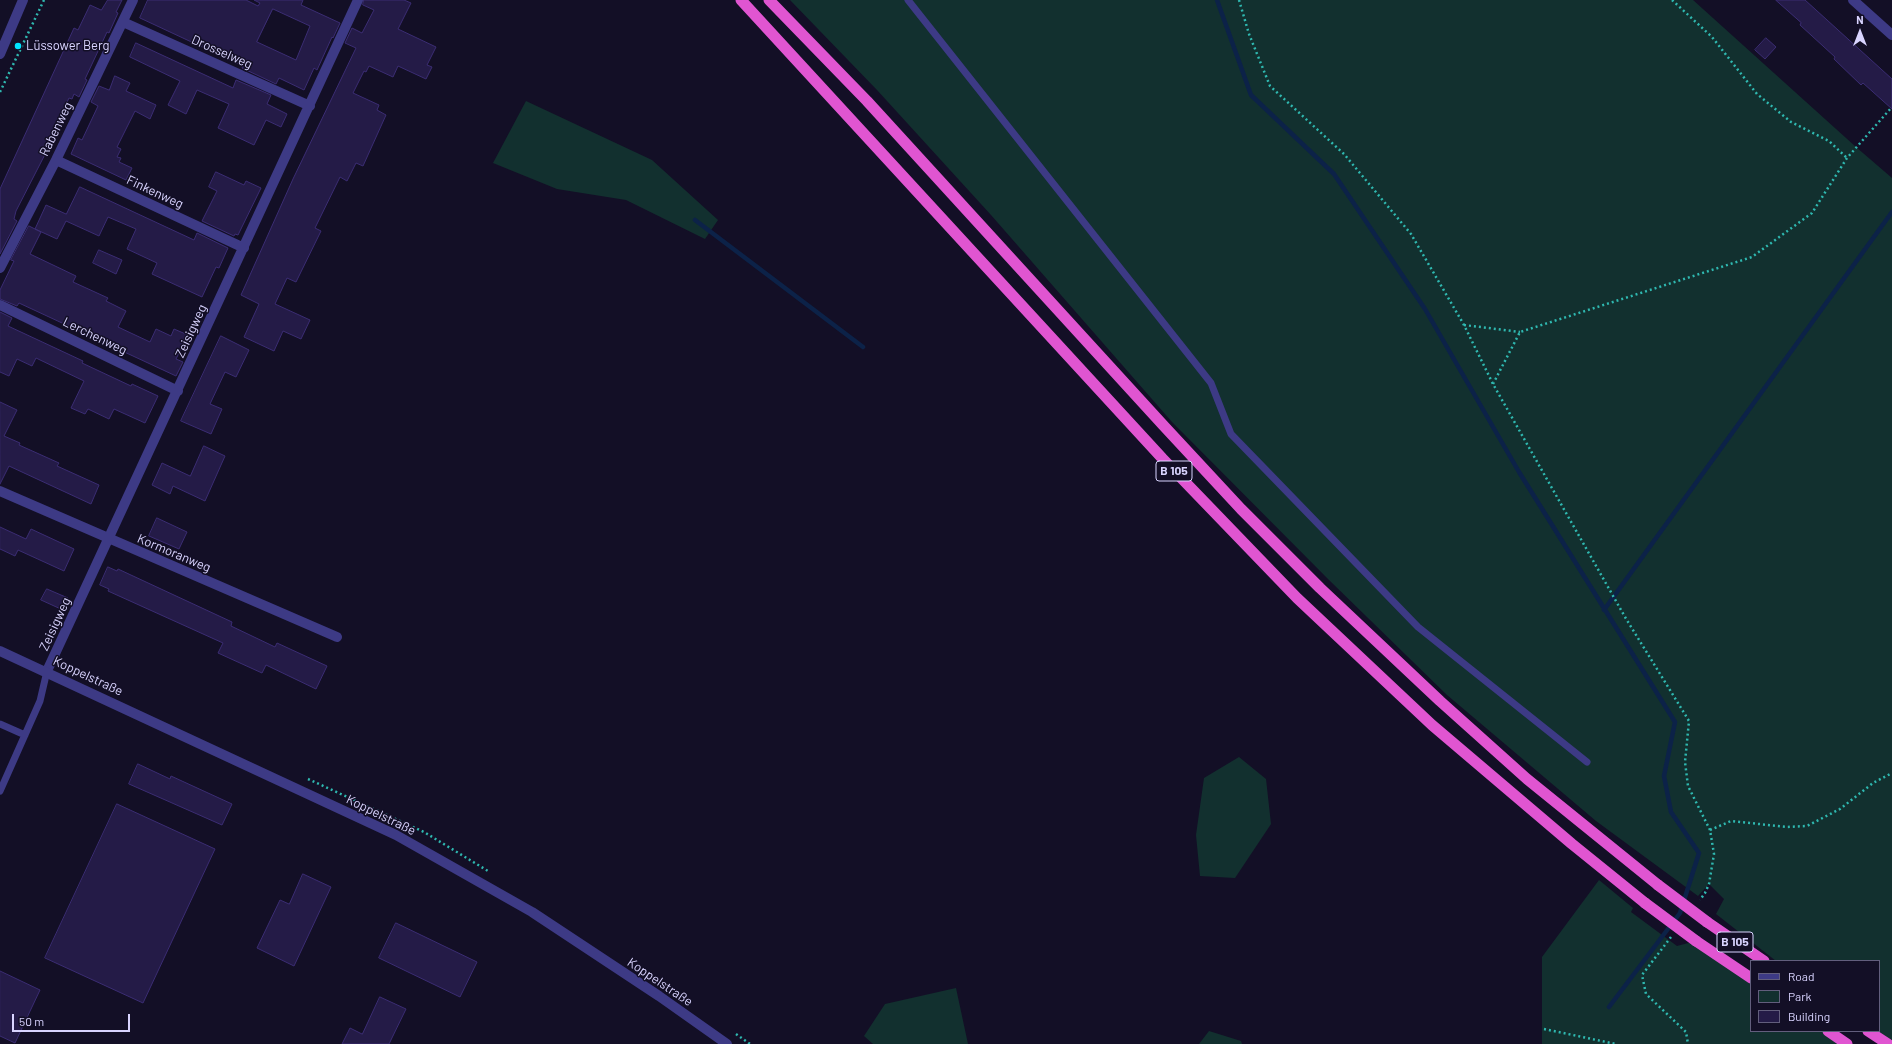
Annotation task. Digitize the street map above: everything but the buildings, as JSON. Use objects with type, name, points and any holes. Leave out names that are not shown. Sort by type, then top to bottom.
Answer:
[{"type":"highway","name":"B 105","points":[[741,0],[1162,458],[1297,598],[1432,725],[1572,844],[1696,941],[1750,977]]},
{"type":"highway","name":"B 105","points":[[769,0],[867,101],[1173,437],[1320,588],[1440,701],[1527,779],[1658,886],[1763,960]]},
{"type":"highway","points":[[1829,1032],[1847,1044]]},
{"type":"highway","points":[[1870,1032],[1888,1044]]},
{"type":"street","points":[[0,54],[24,0]]},
{"type":"street","name":"Rabenweg","points":[[0,268],[56,160],[133,0]]},
{"type":"street","name":"Zeisigweg","points":[[47,671],[358,0]]},
{"type":"street","points":[[1853,0],[1892,34]]},
{"type":"street","name":"Drosselweg","points":[[123,22],[310,106]]},
{"type":"street","name":"Finkenweg","points":[[56,160],[244,248]]},
{"type":"street","name":"Lerchenweg","points":[[0,305],[178,391]]},
{"type":"street","name":"Kormoranweg","points":[[0,491],[337,637]]},
{"type":"street","name":"Koppelstraße","points":[[0,651],[47,671],[396,834],[532,912],[659,996],[727,1044]]},
{"type":"lane","points":[[908,0],[1211,383],[1231,434],[1418,627],[1587,762]]},
{"type":"lane","points":[[0,791],[40,701],[47,671]]},
{"type":"lane","points":[[0,724],[25,735]]},
{"type":"path","points":[[0,92],[44,0]]},
{"type":"path","points":[[1239,0],[1249,34],[1270,86],[1344,154],[1411,234],[1464,325],[1493,384],[1625,617],[1689,721],[1685,762],[1688,786],[1710,830],[1714,854],[1709,884],[1696,906]]},
{"type":"path","points":[[1672,0],[1712,37],[1757,94],[1791,122],[1829,141],[1847,158]]},
{"type":"path","points":[[1464,325],[1520,332],[1752,257],[1812,212],[1847,158],[1892,107]]},
{"type":"path","points":[[1493,384],[1520,332]]},
{"type":"path","points":[[1710,830],[1731,821],[1787,827],[1807,826],[1840,809],[1873,783],[1892,773]]},
{"type":"path","points":[[1673,935],[1642,975],[1646,994],[1686,1032],[1688,1044]]},
{"type":"path","points":[[1544,1029],[1616,1044]]},
{"type":"green space","points":[[790,0],[1693,0],[1892,178],[1892,1044],[1870,1032],[1880,1032],[1880,960],[1775,960],[1716,914],[1724,899],[1709,884],[1698,896],[1596,821],[1447,695],[1329,580],[1172,422],[991,215],[877,90]]},
{"type":"green space","points":[[526,101],[652,160],[718,220],[705,239],[626,200],[557,189],[493,163]]},
{"type":"green space","points":[[1239,757],[1266,779],[1271,824],[1235,878],[1200,876],[1196,835],[1204,778]]},
{"type":"green space","points":[[1599,880],[1633,908],[1631,912],[1677,946],[1696,941],[1750,977],[1750,1032],[1829,1032],[1847,1044],[1542,1044],[1542,957]]},
{"type":"green space","points":[[956,988],[968,1044],[873,1044],[864,1036],[885,1004]]},
{"type":"green space","points":[[1209,1031],[1241,1041],[1242,1044],[1199,1044]]},
{"type":"waterway","points":[[1217,0],[1251,95],[1334,174],[1425,309],[1519,472],[1675,722],[1664,776],[1671,812],[1699,853],[1680,913],[1609,1007]]},
{"type":"waterway","points":[[1604,610],[1892,212]]},
{"type":"waterway","points":[[695,220],[863,347]]},
{"type":"place","name":"Lüssower Berg","points":[[18,46]]}]
